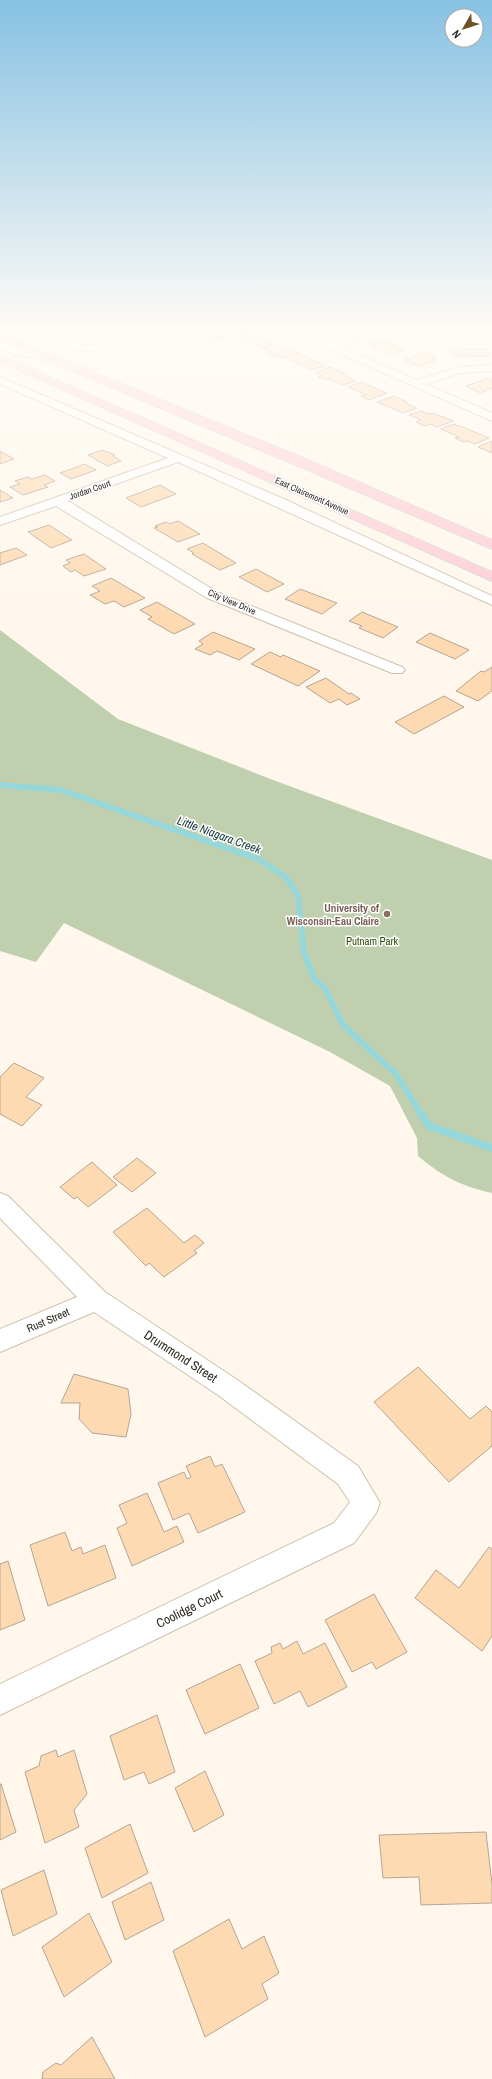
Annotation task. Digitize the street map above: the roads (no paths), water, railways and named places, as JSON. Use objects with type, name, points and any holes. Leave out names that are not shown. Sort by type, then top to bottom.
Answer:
[{"type":"main road","name":"East Clairemont Avenue","points":[[146,423],[492,577]]},
{"type":"main road","points":[[207,423],[492,545]]},
{"type":"street","points":[[99,423],[360,539],[492,601]]},
{"type":"street","name":"Jordan Court","points":[[0,521],[179,458]]},
{"type":"street","name":"City View Drive","points":[[58,500],[212,595],[396,670]]},
{"type":"street","name":"Drummond Street","points":[[0,1203],[96,1300],[227,1387],[348,1475],[366,1503]]},
{"type":"street","name":"Rust Street","points":[[0,1341],[96,1300]]},
{"type":"street","name":"Coolidge Court","points":[[0,1700],[344,1533],[366,1503]]},
{"type":"waterway","name":"Little Niagara Creek","points":[[0,785],[61,790],[258,859],[286,877],[298,896],[304,952],[314,979],[325,988],[343,1025],[396,1074],[422,1115]]},
{"type":"waterway","name":"Little Niagara Creek","points":[[421,1114],[429,1126],[492,1148]]},
{"type":"place","name":"University of Wisconsin-Eau Claire","points":[[387,914]]},
{"type":"park label","name":"Putnam Park","points":[[372,941]]}]
